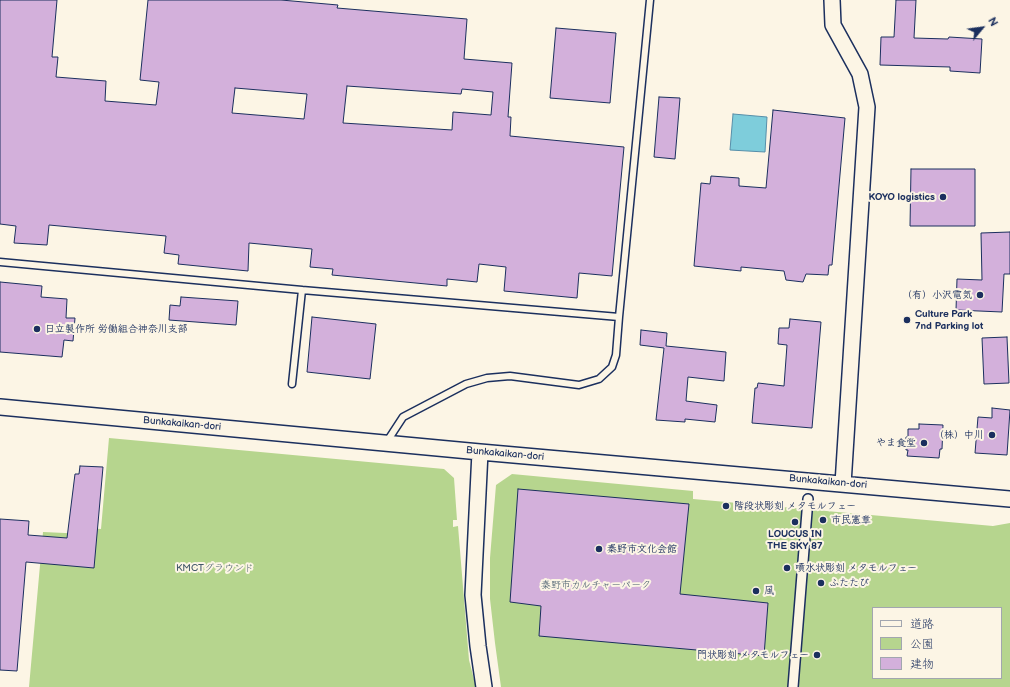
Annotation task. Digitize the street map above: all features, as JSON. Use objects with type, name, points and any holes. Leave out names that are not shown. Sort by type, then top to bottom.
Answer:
[{"type":"street","points":[[832,0],[833,25],[860,74],[867,107],[843,484]]},
{"type":"street","name":"Bunkakaikan-dori","points":[[0,407],[480,452],[1010,499]]},
{"type":"street","points":[[480,452],[473,595],[484,687]]},
{"type":"street","points":[[793,687],[808,499]]},
{"type":"lane","points":[[386,442],[403,417],[466,384],[487,378],[510,376],[579,385],[599,379],[612,367],[616,354],[650,0]]},
{"type":"lane","points":[[0,262],[619,317]]},
{"type":"lane","points":[[292,384],[302,290]]},
{"type":"green space","name":"KMCTグラウンド","points":[[109,438],[444,469],[454,478],[457,520],[453,520],[453,527],[458,526],[469,660],[476,687],[29,687],[43,532],[87,534],[88,528],[101,529]]},
{"type":"green space","name":"秦野市カルチャーパーク","points":[[512,474],[693,491],[693,499],[993,526],[1010,523],[1010,687],[501,687],[490,599],[490,558],[496,485]]},
{"type":"water","points":[[733,114],[767,117],[765,152],[730,150]]},
{"type":"building","points":[[0,0],[57,0],[52,57],[58,57],[56,77],[106,81],[105,101],[156,105],[159,82],[140,80],[148,0],[281,0],[338,5],[337,8],[467,19],[464,59],[512,63],[508,117],[511,117],[510,136],[624,147],[612,276],[579,273],[577,298],[504,291],[506,267],[479,264],[477,282],[447,279],[447,286],[332,275],[333,269],[310,267],[312,249],[249,243],[248,271],[178,264],[179,255],[164,253],[166,236],[49,225],[47,245],[14,243],[16,226],[0,224]],"holes":[[[347,86],[461,94],[462,89],[493,92],[491,115],[453,112],[452,130],[343,123]],[[235,88],[307,94],[304,119],[232,113]]]},
{"type":"building","points":[[896,0],[916,0],[914,38],[948,39],[949,37],[982,39],[980,73],[950,71],[950,67],[880,65],[881,37],[894,37]]},
{"type":"building","points":[[556,28],[616,33],[610,103],[550,98]]},
{"type":"building","points":[[659,97],[680,98],[675,159],[654,157]]},
{"type":"building","points":[[773,110],[845,118],[832,265],[829,265],[828,275],[806,274],[803,282],[786,280],[784,271],[741,267],[741,271],[694,266],[701,183],[710,184],[711,176],[739,178],[739,186],[766,188]]},
{"type":"building","name":"KOYO logistics","points":[[911,169],[975,169],[975,226],[910,226]]},
{"type":"building","points":[[1010,232],[1010,274],[1004,274],[1002,312],[956,310],[957,279],[982,280],[981,233]]},
{"type":"building","name":"日立製作所 労働組合神奈川支部","points":[[0,282],[42,286],[41,297],[67,299],[66,318],[75,318],[73,341],[64,340],[62,357],[0,352]]},
{"type":"building","points":[[181,297],[238,301],[236,325],[169,320],[170,305],[180,306]]},
{"type":"building","points":[[312,317],[376,324],[370,379],[307,372]]},
{"type":"building","points":[[790,319],[821,322],[812,428],[752,423],[755,388],[757,388],[758,383],[784,386],[787,345],[778,344],[779,328],[789,328]]},
{"type":"building","points":[[641,330],[667,333],[666,346],[726,352],[724,381],[688,377],[686,401],[717,405],[715,422],[685,419],[685,422],[656,420],[664,348],[640,345]]},
{"type":"building","points":[[1007,337],[1009,383],[984,384],[982,338]]},
{"type":"building","name":"（株）中川","points":[[992,408],[1010,410],[1007,455],[975,453],[978,417],[992,418]]},
{"type":"building","name":"やま食堂","points":[[919,424],[943,425],[942,449],[940,449],[939,458],[907,456],[908,450],[906,450],[906,437],[908,437],[908,429],[919,429]]},
{"type":"building","points":[[80,466],[103,467],[94,568],[26,562],[17,671],[0,670],[0,519],[29,521],[28,535],[67,538],[75,474],[79,474]]},
{"type":"building","name":"秦野市文化会館","points":[[518,489],[689,504],[680,594],[768,603],[764,656],[539,636],[541,606],[510,602]]},
{"type":"place","name":"KOYO logistics","points":[[943,197]]},
{"type":"place","name":"（有）小沢電気","points":[[980,295]]},
{"type":"place","name":"Culture Park 7nd Parking lot","points":[[907,320]]},
{"type":"place","name":"日立製作所 労働組合神奈川支部","points":[[37,329]]},
{"type":"place","name":"（株）中川","points":[[992,435]]},
{"type":"place","name":"やま食堂","points":[[924,443]]},
{"type":"place","name":"階段状彫刻 メタモルフェー","points":[[726,506]]},
{"type":"place","name":"市民憲章","points":[[823,520]]},
{"type":"place","name":"LOUCUS IN THE SKY 87","points":[[795,522]]},
{"type":"place","name":"秦野市文化会館","points":[[599,549]]},
{"type":"place","name":"噴水状彫刻 メタモルフェー","points":[[787,568]]},
{"type":"place","name":"ふたたび","points":[[821,583]]},
{"type":"place","name":"風","points":[[756,591]]},
{"type":"place","name":"門状彫刻 メタモルフェー","points":[[817,655]]}]
